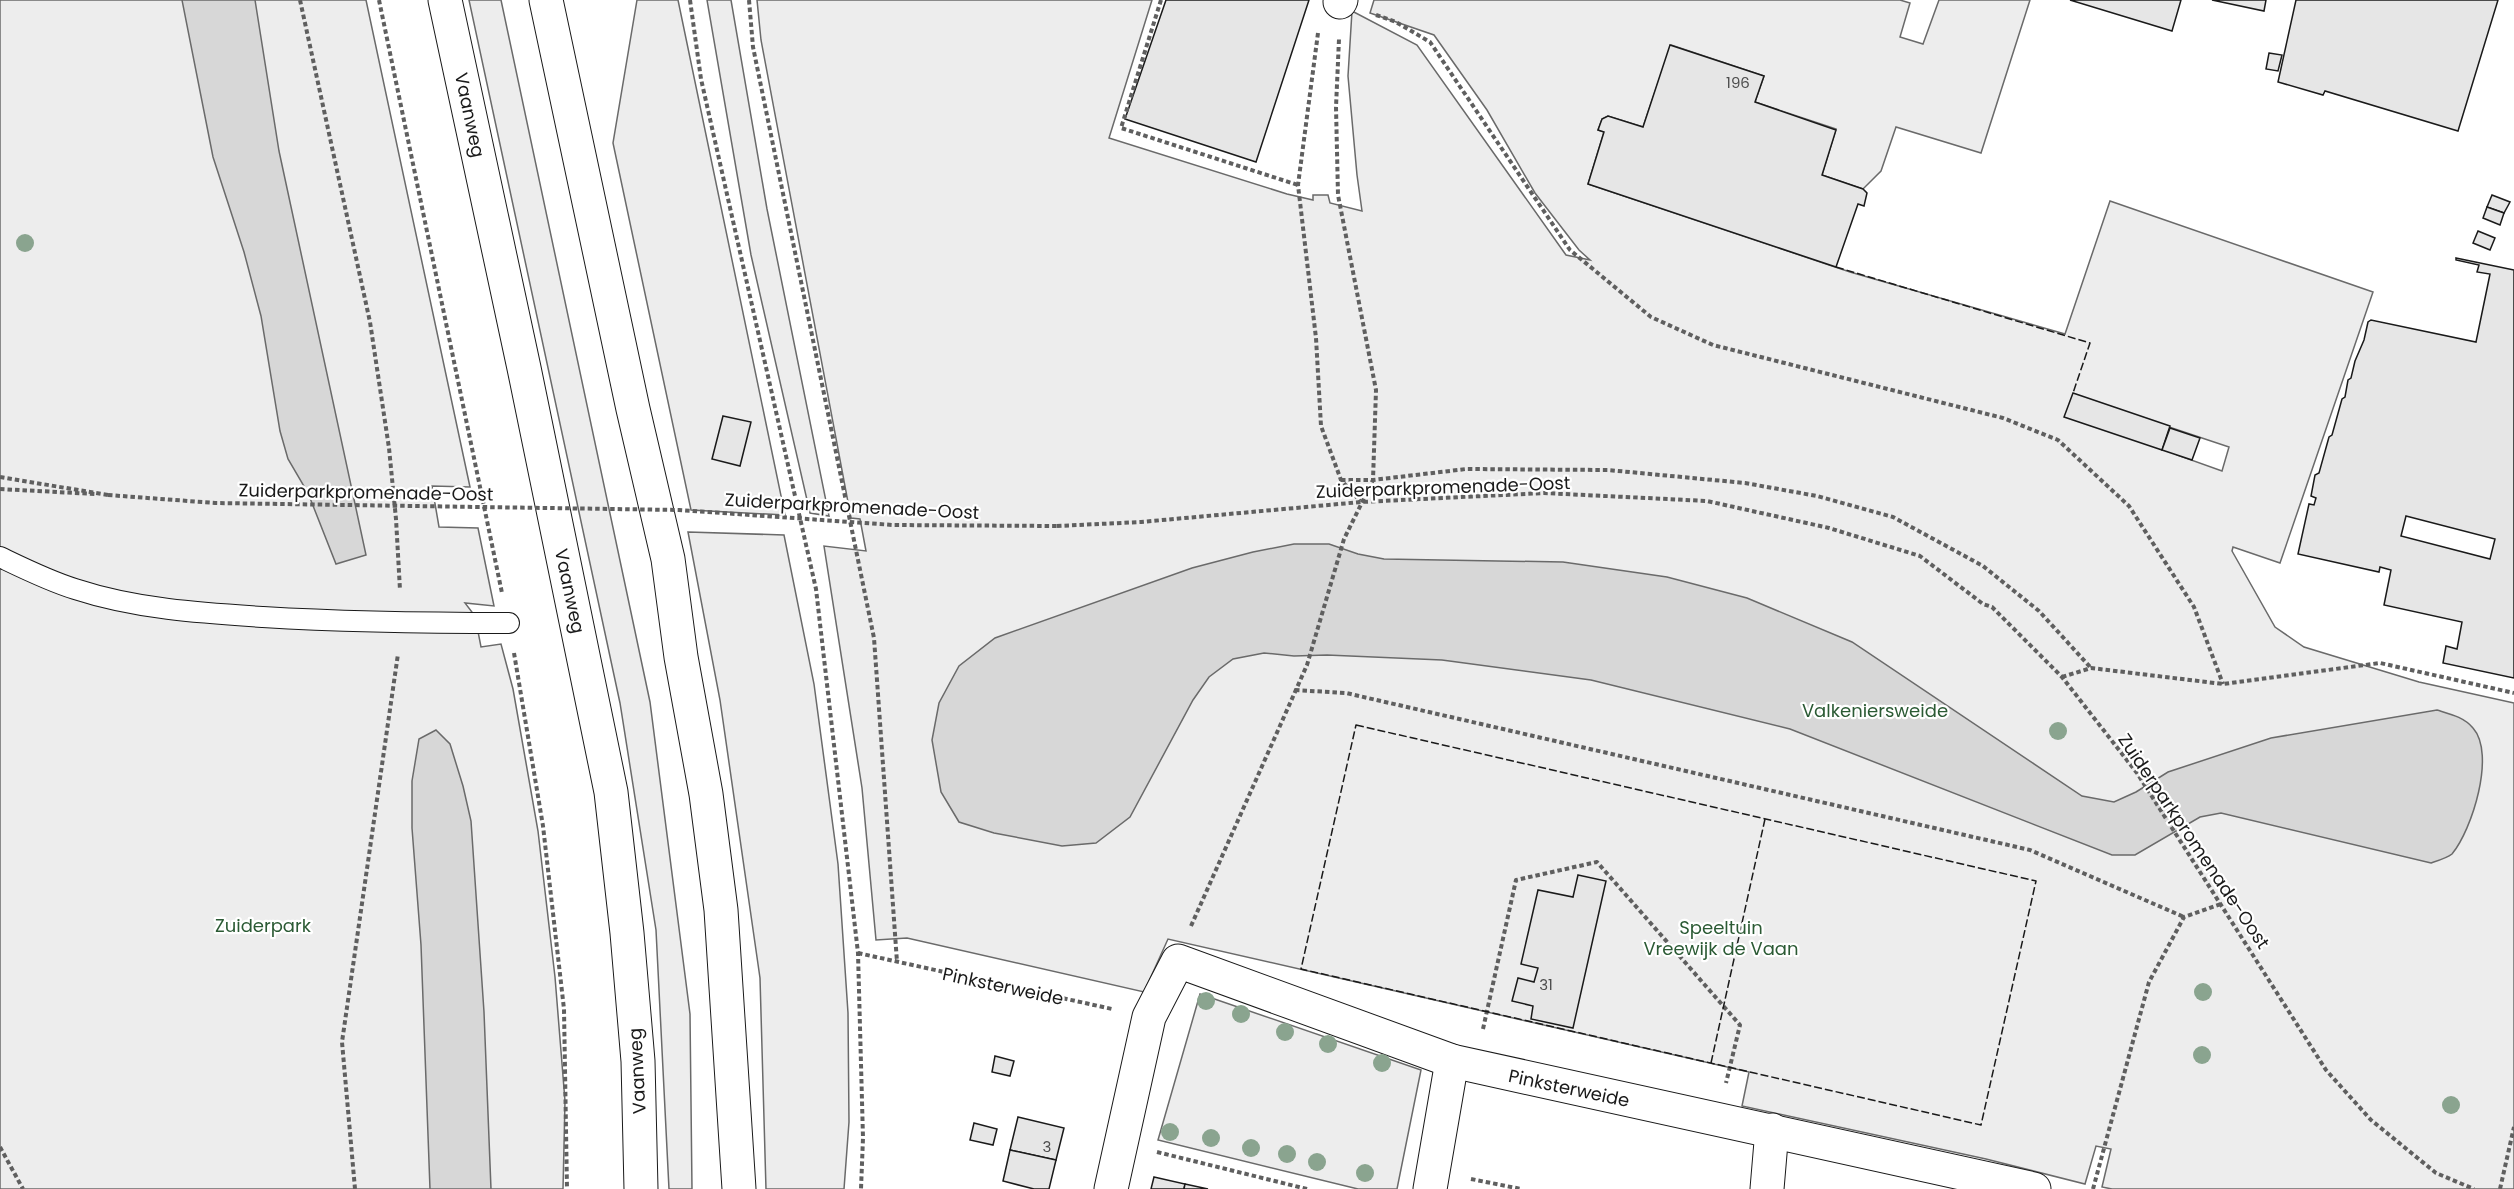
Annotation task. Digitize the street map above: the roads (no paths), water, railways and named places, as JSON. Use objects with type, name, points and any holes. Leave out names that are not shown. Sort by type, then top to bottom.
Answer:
[{"type":"main road","name":"Vaanweg","points":[[445,0],[524,368],[611,792],[639,1061],[641,1189]]},
{"type":"main road","points":[[546,0],[633,409],[668,559],[681,657],[706,794],[721,910],[739,1189]]},
{"type":"main road","name":"Pinksterweide","points":[[1111,1189],[1149,1017],[1178,961],[1462,1064],[2034,1189]]},
{"type":"main road","points":[[1431,1180],[1462,1064]]},
{"type":"main road","points":[[1767,1189],[1772,1130]]},
{"type":"lane","points":[[0,557],[76,590],[159,608],[213,614],[401,623],[509,623]]},
{"type":"park label","name":"Valkeniersweide","points":[[1875,710]]},
{"type":"park label","name":"Zuiderpark","points":[[263,925]]},
{"type":"park label","name":"Speeltuin Vreewijk de Vaan","points":[[1721,937]]}]
